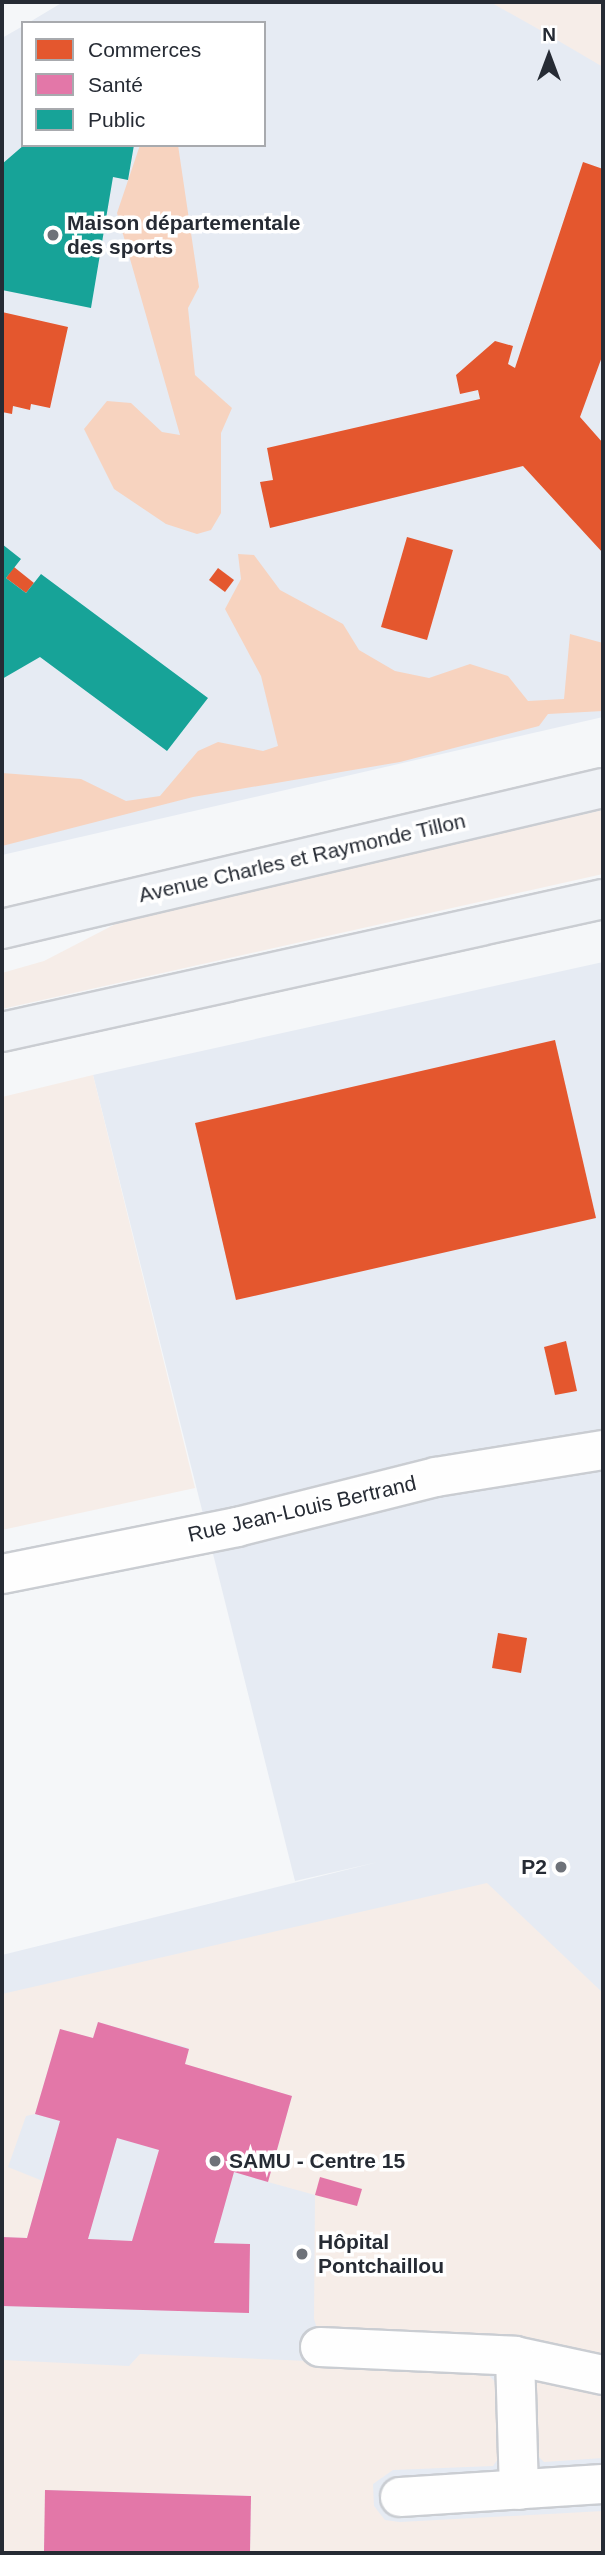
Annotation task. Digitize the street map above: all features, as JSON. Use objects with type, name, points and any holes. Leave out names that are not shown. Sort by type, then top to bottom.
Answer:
[{"type":"main road","name":"Avenue Charles et Raymonde Tillon","points":[[2,929],[603,788]]},
{"type":"main road","points":[[2,1032],[603,899]]},
{"type":"street","name":"Rue Jean-Louis Bertrand","points":[[2,1574],[237,1527],[436,1477],[603,1450]]},
{"type":"street","points":[[320,2347],[514,2356],[603,2375]]},
{"type":"street","points":[[514,2356],[519,2490]]},
{"type":"street","points":[[400,2497],[603,2484]]},
{"type":"shaded area","points":[[63,2],[603,2],[603,717],[2,855],[2,38],[21,27],[21,147],[266,147],[266,21],[31,21]]},
{"type":"shaded area","points":[[490,2],[603,2],[603,67],[540,30]]},
{"type":"shaded area","points":[[139,147],[178,147],[199,287],[188,308],[195,375],[232,408],[221,433],[221,513],[211,530],[197,534],[166,524],[114,489],[84,429],[107,401],[131,403],[162,432],[180,435],[117,213]]},
{"type":"shaded area","points":[[238,554],[254,555],[280,590],[343,624],[359,650],[395,671],[429,678],[470,664],[508,676],[528,701],[564,699],[570,634],[603,643],[603,711],[548,714],[539,726],[400,762],[193,797],[2,846],[2,773],[81,779],[126,801],[160,796],[198,751],[218,742],[263,751],[278,746],[261,676],[225,609],[241,579]]},
{"type":"shaded area","points":[[603,810],[603,874],[2,1009],[2,973],[44,961],[129,917]]},
{"type":"shaded area","points":[[603,962],[603,2553],[2,2553],[2,1955],[378,1862],[295,1881],[93,1075]]},
{"type":"shaded area","points":[[93,1075],[195,1488],[2,1530],[2,1097]]},
{"type":"shaded area","points":[[487,1883],[603,1993],[603,2362],[319,2335],[314,2319],[315,2195],[268,2182],[292,2096],[185,2064],[189,2048],[98,2022],[93,2038],[60,2029],[35,2114],[26,2116],[8,2167],[43,2181],[27,2238],[2,2237],[2,1994]]},
{"type":"shaded area","points":[[140,2354],[482,2368],[497,2384],[501,2455],[493,2466],[393,2470],[373,2484],[374,2506],[385,2520],[400,2522],[603,2511],[603,2553],[250,2553],[251,2496],[46,2490],[44,2553],[2,2553],[2,2360],[129,2366]]},
{"type":"shaded area","points":[[538,2377],[603,2384],[603,2458],[544,2462],[535,2453],[532,2393]]},
{"type":"building: Commerces","points":[[583,162],[603,169],[603,354],[580,417],[603,443],[603,553],[523,466],[270,528],[260,482],[273,480],[267,448],[480,399],[478,390],[460,394],[456,375],[495,341],[513,346],[508,364],[515,368]]},
{"type":"building: Commerces","points":[[2,312],[68,327],[50,408],[31,404],[30,410],[13,406],[12,414],[2,412]]},
{"type":"building: Commerces","points":[[407,537],[453,550],[427,640],[381,627]]},
{"type":"building: Commerces","points":[[14,567],[34,583],[26,593],[6,578]]},
{"type":"building: Commerces","points":[[218,568],[234,580],[225,592],[209,580]]},
{"type":"building: Commerces","points":[[555,1040],[596,1218],[236,1300],[195,1123]]},
{"type":"building: Commerces","points":[[566,1341],[577,1391],[555,1395],[544,1347]]},
{"type":"building: Commerces","points":[[498,1633],[527,1638],[521,1673],[492,1668]]},
{"type":"building: Santé","name":"SAMU - Centre 15","points":[[98,2022],[189,2049],[185,2064],[292,2096],[268,2182],[234,2172],[214,2243],[250,2244],[249,2313],[2,2306],[2,2237],[27,2238],[60,2121],[35,2114],[60,2029],[93,2038]],"holes":[[[117,2138],[159,2150],[132,2241],[88,2239]]]},
{"type":"building: Santé","points":[[320,2177],[362,2189],[357,2206],[315,2195]]},
{"type":"building: Santé","points":[[45,2490],[251,2496],[250,2553],[44,2552]]},
{"type":"building: Public","name":"Maison départementale des sports","points":[[22,147],[134,147],[128,180],[113,177],[91,308],[2,290],[2,164]]},
{"type":"building: Public","points":[[2,544],[21,559],[6,578],[26,593],[41,574],[208,698],[167,751],[40,657],[2,679]]},
{"type":"place","name":"Maison départementale des sports","points":[[53,235]]},
{"type":"place","name":"P2","points":[[561,1867]]},
{"type":"place","name":"SAMU - Centre 15","points":[[215,2161]]},
{"type":"place","name":"Hôpital Pontchaillou","points":[[302,2254]]}]
